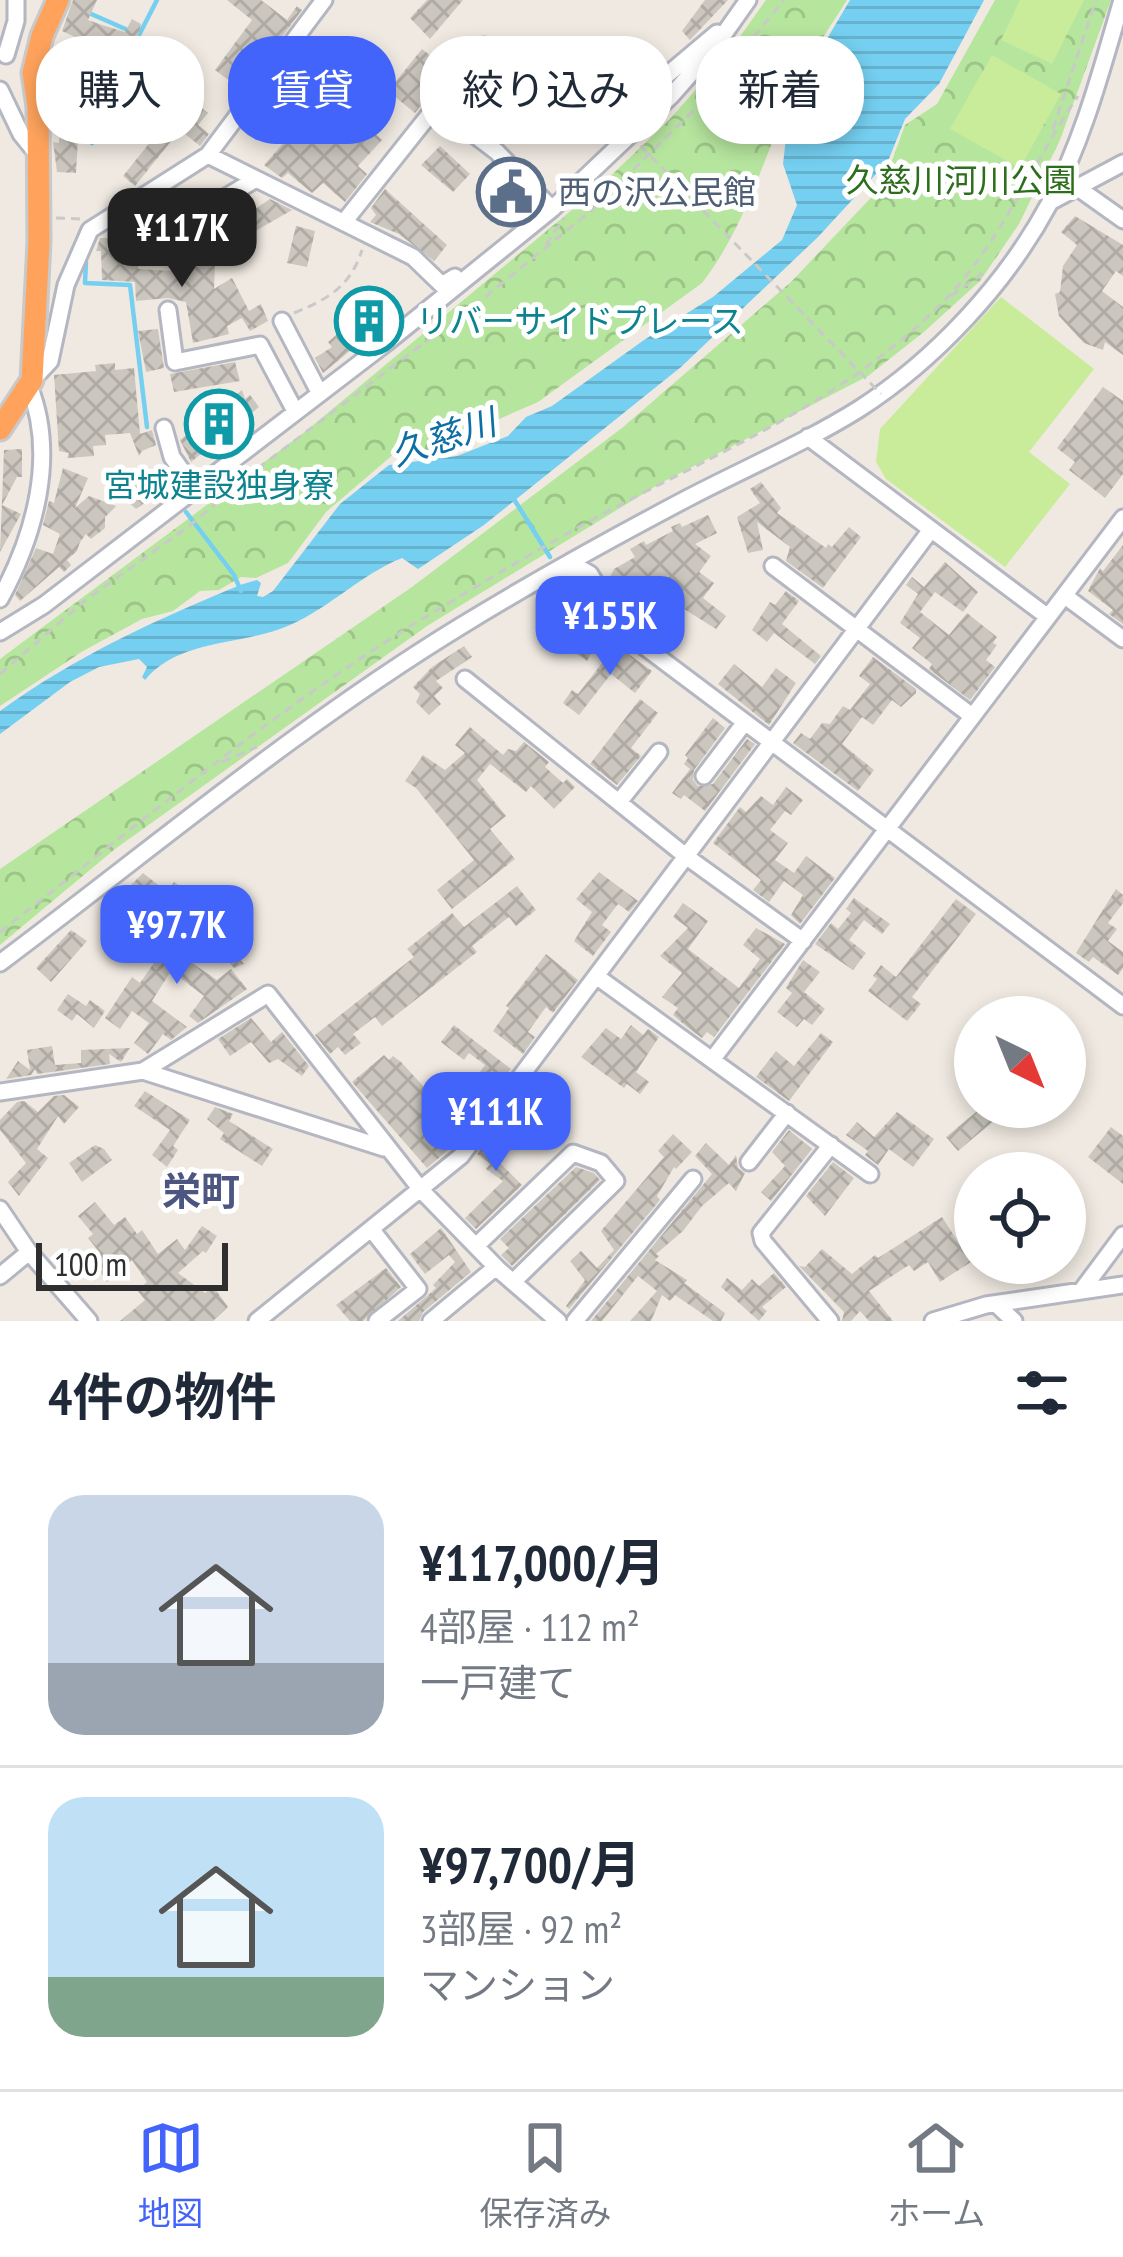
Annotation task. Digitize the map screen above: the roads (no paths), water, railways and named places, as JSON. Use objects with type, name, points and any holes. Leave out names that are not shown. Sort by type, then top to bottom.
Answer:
[{"type":"highway","points":[[36,93],[33,74],[42,36],[58,0]]},
{"type":"highway","points":[[0,429],[30,383],[38,144]]},
{"type":"street","points":[[16,0],[16,21],[3,52],[33,74]]},
{"type":"street","points":[[0,598],[35,516],[40,481],[40,414],[30,383],[50,361],[66,285],[81,246],[95,225],[208,154],[324,0]]},
{"type":"street","points":[[0,632],[195,489],[552,209],[671,96],[748,0]]},
{"type":"street","points":[[0,963],[311,727],[460,627],[880,394],[954,329],[1004,272],[1050,202],[1104,62],[1122,0]]},
{"type":"street","points":[[672,71],[733,20]]},
{"type":"street","points":[[1104,62],[1123,48]]},
{"type":"street","points":[[0,90],[21,134],[38,155]]},
{"type":"street","points":[[344,222],[420,125]]},
{"type":"street","points":[[486,144],[552,209]]},
{"type":"street","points":[[208,154],[413,257],[442,285],[506,245]]},
{"type":"street","points":[[1050,202],[1123,163]]},
{"type":"street","points":[[120,209],[145,246],[256,179]]},
{"type":"street","points":[[1078,188],[1123,220]]},
{"type":"street","points":[[169,310],[175,362],[260,345],[295,411]]},
{"type":"street","points":[[282,321],[319,392]]},
{"type":"street","points":[[164,428],[172,458],[195,489]]},
{"type":"street","points":[[808,437],[1048,617]]},
{"type":"street","points":[[712,1060],[1123,518]]},
{"type":"street","points":[[257,1321],[422,1191],[478,1136],[930,531]]},
{"type":"street","points":[[773,566],[972,716]]},
{"type":"street","points":[[554,571],[590,574],[622,628],[1121,1000]]},
{"type":"street","points":[[1064,596],[1123,639]]},
{"type":"street","points":[[465,679],[687,857],[803,941]]},
{"type":"street","points":[[704,776],[745,722]]},
{"type":"street","points":[[620,802],[659,752]]},
{"type":"street","points":[[596,976],[870,1174]]},
{"type":"street","points":[[0,1092],[143,1071],[268,994],[422,1191],[496,1267],[558,1321]]},
{"type":"street","points":[[143,1071],[387,1149]]},
{"type":"street","points":[[749,1162],[787,1114]]},
{"type":"street","points":[[830,1321],[761,1233],[831,1145]]},
{"type":"street","points":[[476,1246],[573,1153],[601,1163],[616,1181],[513,1282]]},
{"type":"street","points":[[575,1321],[693,1179]]},
{"type":"street","points":[[0,1209],[29,1252],[89,1321]]},
{"type":"street","points":[[372,1230],[418,1289],[377,1321]]},
{"type":"street","points":[[1082,1290],[1123,1235]]},
{"type":"street","points":[[0,1276],[29,1252]]},
{"type":"street","points":[[431,1321],[496,1267]]},
{"type":"street","points":[[933,1321],[996,1304],[1123,1285]]},
{"type":"street","points":[[996,1304],[1014,1321]]},
{"type":"water","points":[[850,0],[984,0],[939,84],[905,119],[888,161],[818,237],[681,367],[484,525],[418,569],[402,558],[290,625],[193,650],[159,666],[145,680],[147,667],[139,659],[99,667],[70,682],[0,734],[0,711],[118,640],[243,584],[261,583],[257,596],[273,591],[340,504],[389,465],[457,456],[508,436],[526,417],[552,406],[713,297],[782,240],[797,205],[783,164],[785,144],[864,144],[864,36],[829,36]]},
{"type":"waterway","points":[[139,35],[157,0]]},
{"type":"waterway","points":[[89,13],[139,36]]},
{"type":"waterway","points":[[86,262],[85,283],[130,285],[147,427]]},
{"type":"waterway","points":[[512,496],[550,557]]},
{"type":"waterway","points":[[186,512],[241,591]]},
{"type":"place","name":"西の沢公民館","points":[[511,192]]},
{"type":"place","name":"リバーサイドプレース","points":[[369,321]]},
{"type":"place","name":"宮城建設独身寮","points":[[219,424]]},
{"type":"district","name":"栄町","points":[[201,1191]]},
{"type":"park label","name":"久慈川河川公園","points":[[961,180]]},
{"type":"water label","name":"久慈川","points":[[443,437]]}]
